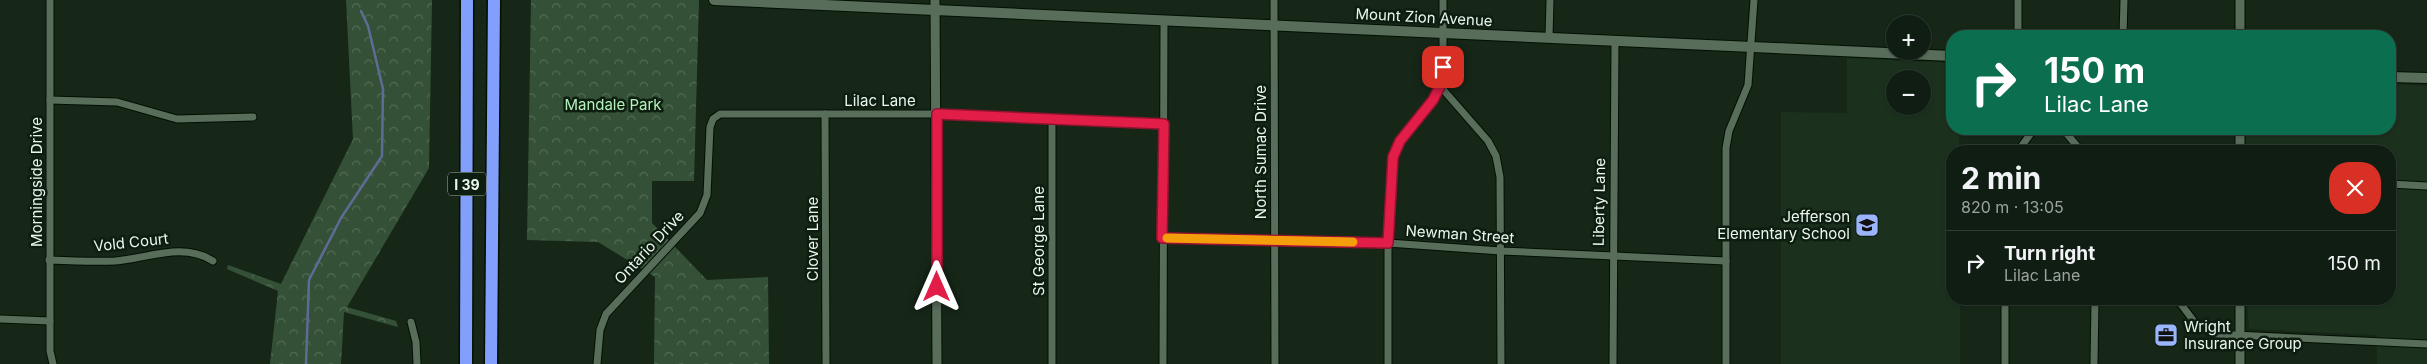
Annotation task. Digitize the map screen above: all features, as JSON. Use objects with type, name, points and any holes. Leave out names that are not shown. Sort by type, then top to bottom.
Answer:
[{"type":"highway","name":"I 39","points":[[466,364],[467,2]]},
{"type":"highway","name":"I 39","points":[[491,364],[494,2]]},
{"type":"main road","name":"Mount Zion Avenue","points":[[714,0],[935,5],[1164,20],[1443,34],[1549,37],[1946,56]]},
{"type":"main road","points":[[2396,77],[2427,78]]},
{"type":"street","name":"Morningside Drive","points":[[50,0],[50,351],[52,364]]},
{"type":"street","name":"North Sumac Drive","points":[[1274,0],[1273,240],[1275,364]]},
{"type":"street","points":[[1388,364],[1388,243],[1393,157],[1400,141],[1433,100],[1440,86],[1443,67],[1443,0]]},
{"type":"street","points":[[1549,37],[1550,0]]},
{"type":"street","points":[[1726,364],[1726,148],[1729,131],[1748,85],[1754,0]]},
{"type":"street","points":[[2018,0],[2018,30]]},
{"type":"street","points":[[2123,30],[2124,0]]},
{"type":"street","points":[[2240,0],[2240,30]]},
{"type":"street","points":[[935,5],[937,364]]},
{"type":"street","points":[[1163,364],[1164,20]]},
{"type":"street","name":"Liberty Lane","points":[[1612,364],[1614,40]]},
{"type":"street","points":[[1440,86],[1488,141],[1496,156],[1500,177],[1502,251],[1501,364]]},
{"type":"street","points":[[50,100],[117,102],[177,119],[253,117]]},
{"type":"street","name":"Lilac Lane","points":[[716,116],[731,113],[937,114],[1164,124]]},
{"type":"street","name":"Clover Lane","points":[[825,114],[826,364]]},
{"type":"street","name":"Ontario Drive","points":[[597,364],[600,330],[606,314],[700,213],[707,195],[710,127],[716,116]]},
{"type":"street","name":"St George Lane","points":[[1052,118],[1052,364]]},
{"type":"street","points":[[2068,135],[2075,145]]},
{"type":"street","points":[[2396,184],[2427,186]]},
{"type":"street","name":"Newman Street","points":[[1162,238],[1388,243],[1502,251],[1726,260]]},
{"type":"street","name":"Vold Court","points":[[50,260],[114,261],[172,251],[189,251],[202,254],[213,261]]},
{"type":"street","points":[[2005,305],[2005,364]]},
{"type":"street","points":[[2094,364],[2095,305]]},
{"type":"street","points":[[2180,305],[2191,320],[2203,330],[2214,334],[2427,344]]},
{"type":"street","points":[[2240,305],[2240,364]]},
{"type":"street","points":[[0,319],[50,320]]},
{"type":"street","points":[[411,322],[416,342],[417,364]]},
{"type":"shaded area","name":"Jefferson Elementary School","points":[[1847,58],[1946,63],[1946,135],[1959,135],[1959,145],[1946,145],[1946,305],[1960,305],[1960,364],[1781,364],[1781,112],[1847,113]]},
{"type":"shaded area","points":[[2396,84],[2427,86],[2427,364],[2377,364],[2377,335],[2249,329],[2247,305],[2396,305],[2396,145],[2246,145],[2246,135],[2396,135]]},
{"type":"green space","points":[[346,0],[432,0],[429,168],[347,307],[396,321],[398,327],[344,312],[341,364],[270,364],[278,291],[227,269],[228,265],[281,284],[353,139]]},
{"type":"green space","name":"Mandale Park","points":[[531,0],[699,0],[694,181],[652,181],[652,223],[707,280],[768,277],[769,364],[654,364],[655,277],[598,242],[527,240]]},
{"type":"waterway","points":[[306,364],[309,280],[341,218],[382,156],[383,89],[368,26],[361,11]]},
{"type":"slow traffic","points":[[1167,238],[1353,242]]},
{"type":"place","name":"Jefferson Elementary School","points":[[1867,225]]},
{"type":"place","name":"Wright Insurance Group","points":[[2166,335]]},
{"type":"route","points":[[937,287],[937,114],[1164,124],[1162,238],[1388,243],[1393,157],[1400,141],[1433,100],[1440,86],[1443,67]]}]
